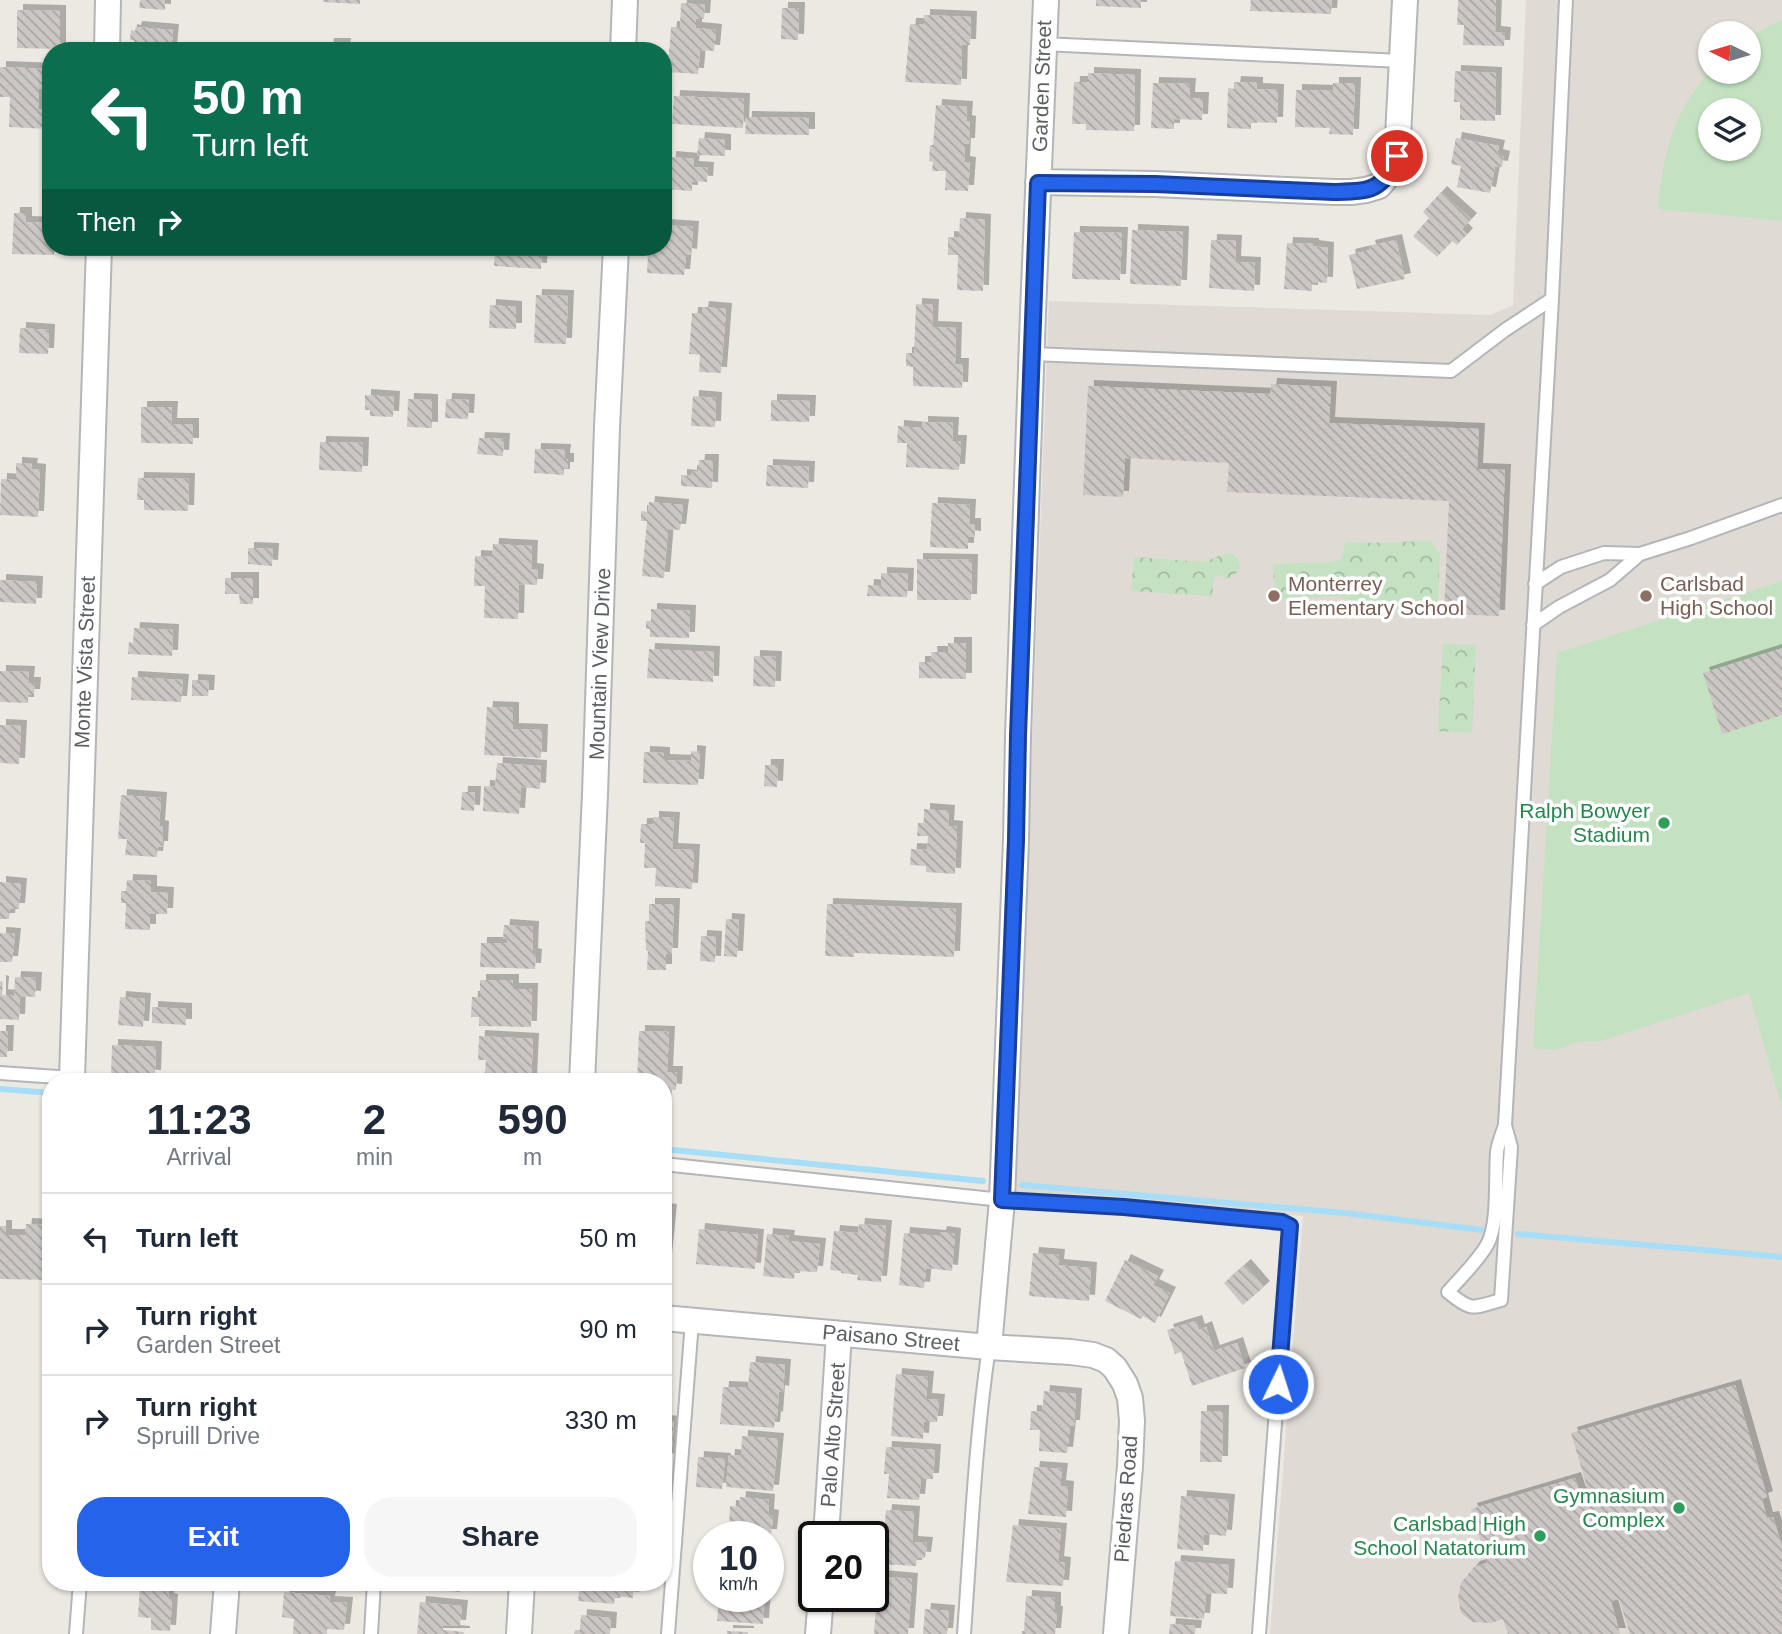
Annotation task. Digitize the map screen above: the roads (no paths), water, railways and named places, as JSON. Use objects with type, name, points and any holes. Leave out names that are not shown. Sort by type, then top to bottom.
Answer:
[{"type":"street","points":[[107,42],[108,0]]},
{"type":"street","points":[[623,42],[625,0]]},
{"type":"street","name":"Garden Street","points":[[989,1347],[1002,1200],[1046,0]]},
{"type":"street","points":[[1038,183],[1155,184],[1334,192],[1366,190],[1379,186],[1390,174],[1397,156],[1405,0]]},
{"type":"street","name":"Monte Vista Street","points":[[72,1073],[99,256]]},
{"type":"street","name":"Mountain View Drive","points":[[582,1073],[596,794],[616,256]]},
{"type":"street","name":"Paisano Street","points":[[672,1319],[1093,1355],[1106,1360],[1115,1368]]},
{"type":"street","name":"Palo Alto Street","points":[[827,1521],[839,1334]]},
{"type":"street","name":"Piedras Road","points":[[1115,1368],[1130,1398],[1132,1421],[1116,1634]]},
{"type":"street","points":[[223,1634],[226,1591]]},
{"type":"street","points":[[519,1634],[521,1591]]},
{"type":"street","points":[[818,1634],[820,1612]]},
{"type":"lane","points":[[1504,1125],[1511,1147],[1501,1300],[1472,1308],[1464,1306],[1448,1292],[1477,1259],[1491,1236],[1497,1148],[1504,1125],[1552,299],[1566,0]]},
{"type":"lane","points":[[1044,44],[1402,61]]},
{"type":"lane","points":[[1032,354],[1451,371],[1552,299]]},
{"type":"lane","points":[[1535,584],[1560,567],[1604,553],[1640,554],[1716,530],[1782,505]]},
{"type":"lane","points":[[1532,625],[1610,580],[1640,554]]},
{"type":"lane","points":[[0,1073],[42,1076]]},
{"type":"lane","points":[[672,1165],[1002,1200],[1124,1207],[1282,1222],[1290,1226],[1259,1634]]},
{"type":"lane","points":[[672,1582],[692,1321]]},
{"type":"lane","points":[[964,1634],[979,1429],[989,1347]]},
{"type":"lane","points":[[76,1634],[79,1591]]},
{"type":"lane","points":[[371,1634],[373,1591]]},
{"type":"lane","points":[[668,1634],[671,1591]]},
{"type":"waterway","points":[[0,1089],[42,1092]]},
{"type":"waterway","points":[[672,1150],[983,1181]]},
{"type":"waterway","points":[[1022,1185],[1345,1213],[1482,1230]]},
{"type":"waterway","points":[[1518,1234],[1782,1257]]},
{"type":"place","name":"Monterrey Elementary School","points":[[1274,596]]},
{"type":"place","name":"Carlsbad High School","points":[[1646,596]]},
{"type":"place","name":"Ralph Bowyer Stadium","points":[[1664,823]]},
{"type":"place","name":"Gymnasium Complex","points":[[1679,1508]]},
{"type":"place","name":"Carlsbad High School Natatorium","points":[[1540,1536]]}]
